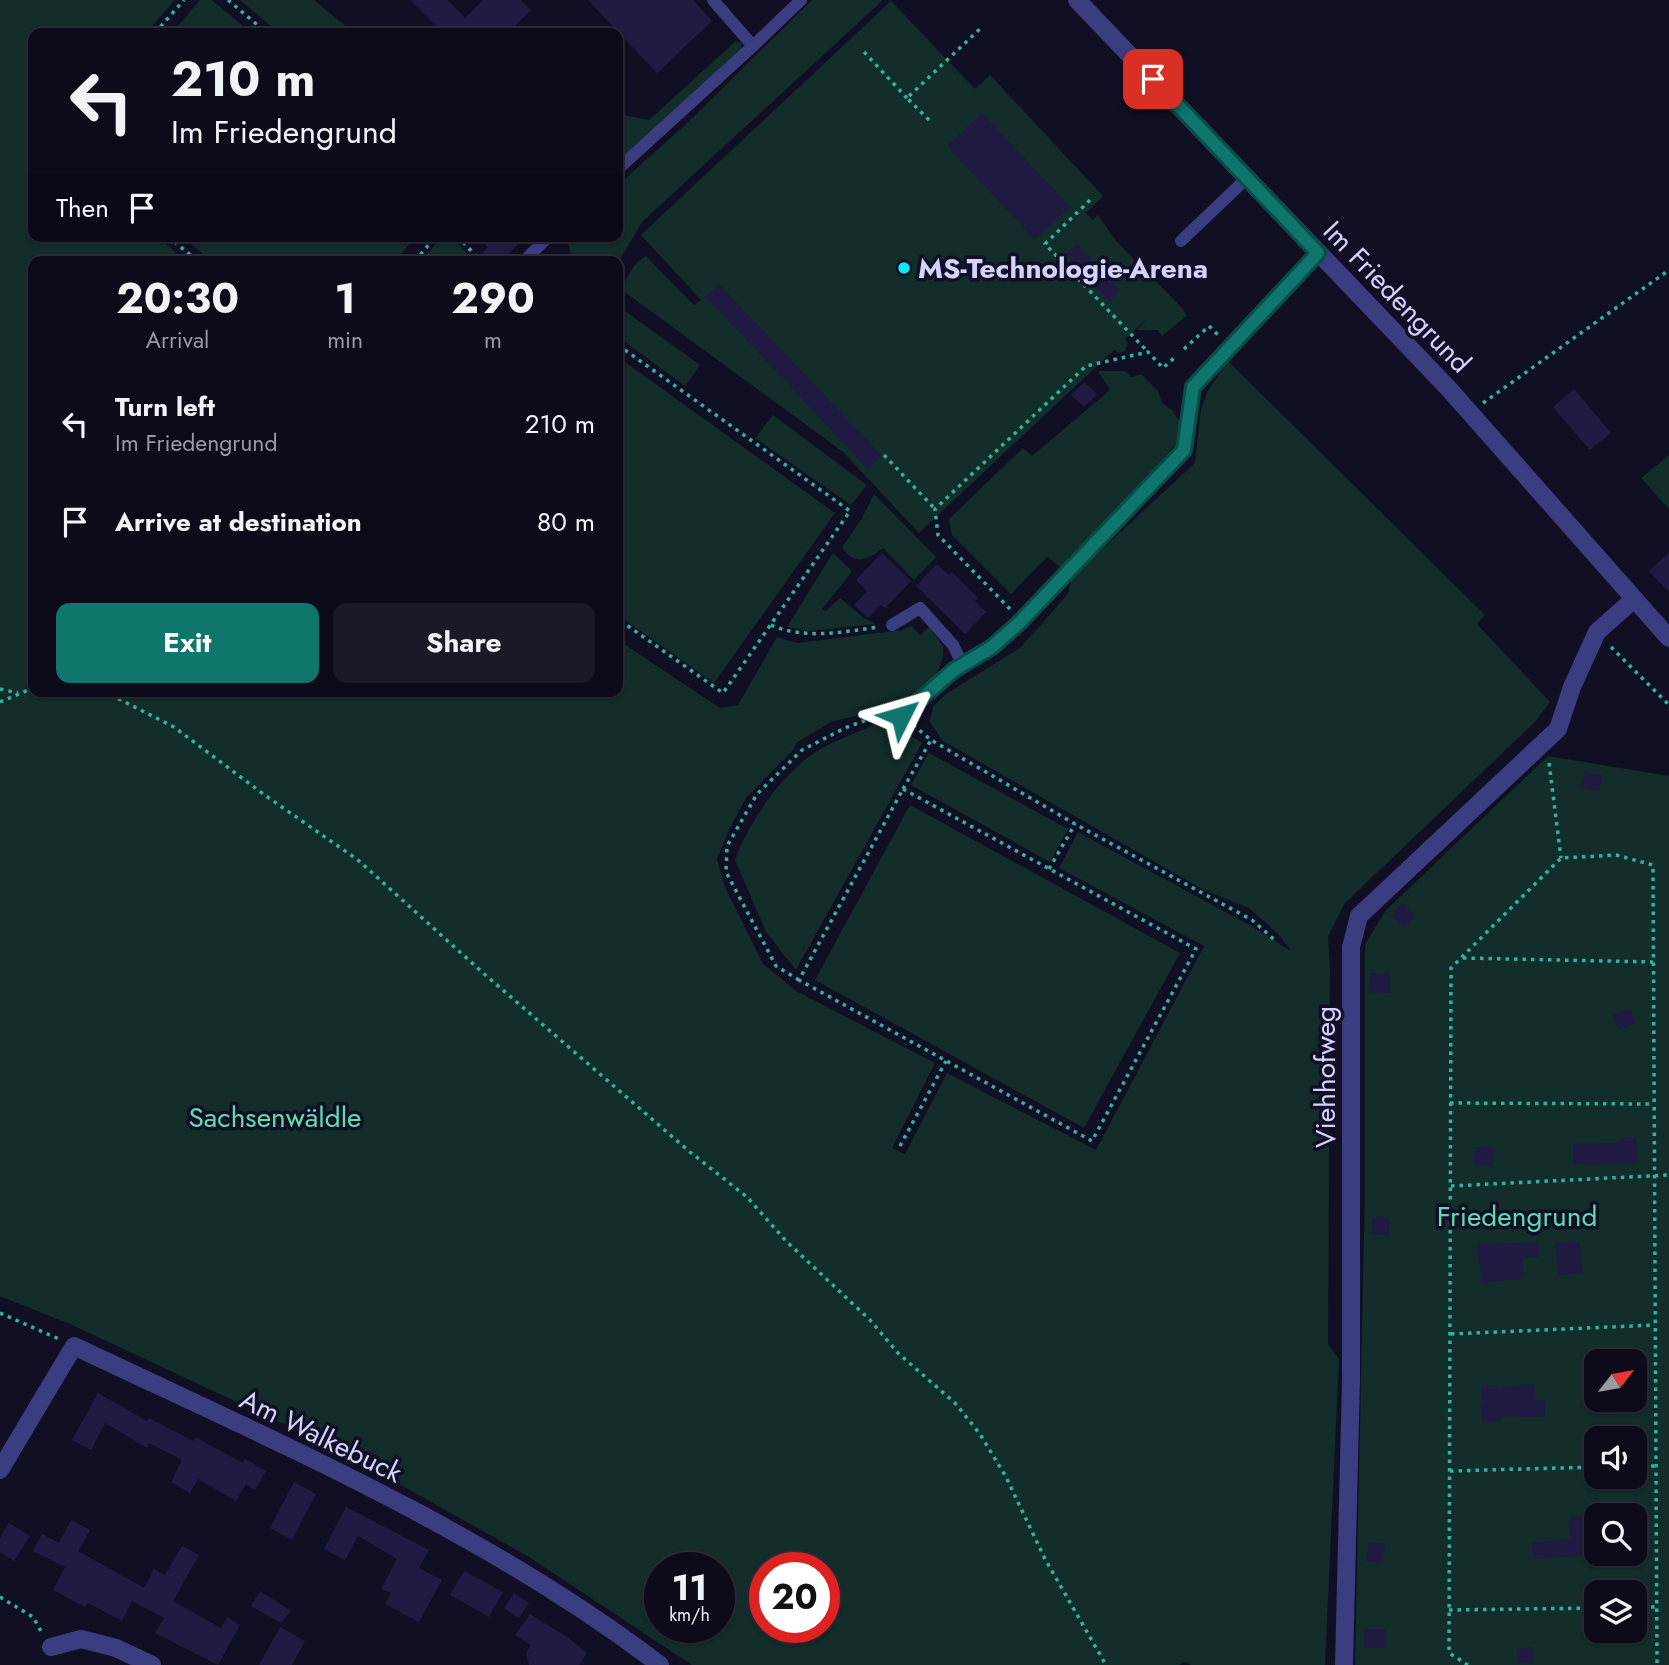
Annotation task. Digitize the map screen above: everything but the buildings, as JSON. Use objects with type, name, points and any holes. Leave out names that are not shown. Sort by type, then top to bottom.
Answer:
[{"type":"street","name":"Im Friedengrund","points":[[1077,0],[1471,413],[1669,638]]},
{"type":"street","name":"Viehhofweg","points":[[1344,1665],[1352,1379],[1350,947],[1359,916],[1558,729],[1572,687],[1597,632],[1634,599]]},
{"type":"street","points":[[0,1470],[74,1346]]},
{"type":"street","name":"Am Walkebuck","points":[[74,1346],[295,1451],[446,1527],[613,1629],[660,1665]]},
{"type":"street","points":[[51,1647],[81,1639],[116,1648],[152,1665]]},
{"type":"lane","points":[[713,0],[753,46]]},
{"type":"lane","points":[[623,164],[801,0]]},
{"type":"lane","points":[[1181,241],[1247,178]]},
{"type":"lane","points":[[529,256],[543,242]]},
{"type":"lane","points":[[901,716],[963,665],[992,647],[1022,620],[1184,450],[1193,387],[1318,253]]},
{"type":"lane","points":[[892,625],[920,608],[953,645],[963,665]]},
{"type":"path","points":[[159,28],[184,0]]},
{"type":"path","points":[[228,0],[261,28]]},
{"type":"path","points":[[907,98],[983,26]]},
{"type":"path","points":[[864,52],[929,120]]},
{"type":"path","points":[[1090,200],[1045,244],[1163,368],[1174,358]]},
{"type":"path","points":[[175,242],[191,256]]},
{"type":"path","points":[[419,256],[431,242]]},
{"type":"path","points":[[463,242],[476,256]]},
{"type":"path","points":[[1471,413],[1669,270]]},
{"type":"path","points":[[1184,349],[1209,326],[1230,347]]},
{"type":"path","points":[[623,349],[850,511],[723,692],[623,623]]},
{"type":"path","points":[[935,509],[1086,366],[1148,352]]},
{"type":"path","points":[[884,455],[935,509],[937,535],[1022,620]]},
{"type":"path","points":[[771,625],[788,632],[820,635],[892,625]]},
{"type":"path","points":[[1597,632],[1669,705]]},
{"type":"path","points":[[0,689],[20,694]]},
{"type":"path","points":[[0,702],[28,690]]},
{"type":"path","points":[[115,697],[174,727],[358,860],[482,972],[747,1197],[786,1241],[870,1321],[898,1353],[956,1403],[980,1434],[1006,1477],[1045,1559],[1106,1665]]},
{"type":"path","points":[[903,789],[1196,949],[1092,1141],[776,966],[726,872],[727,846],[757,794],[802,750],[845,728],[877,716],[901,716],[931,740],[1075,824],[1252,920],[1277,942]]},
{"type":"path","points":[[799,981],[931,740]]},
{"type":"path","points":[[1544,743],[1548,755],[1561,858]]},
{"type":"path","points":[[1049,869],[1075,824]]},
{"type":"path","points":[[1468,1665],[1449,1653],[1451,968],[1561,858],[1616,855],[1653,865],[1657,1665]]},
{"type":"path","points":[[1461,958],[1653,962]]},
{"type":"path","points":[[900,1146],[946,1061]]},
{"type":"path","points":[[1450,1103],[1654,1104]]},
{"type":"path","points":[[1450,1186],[1669,1175]]},
{"type":"path","points":[[0,1313],[74,1346]]},
{"type":"path","points":[[1450,1334],[1655,1325]]},
{"type":"path","points":[[1647,1466],[1656,1466]]},
{"type":"path","points":[[1450,1471],[1584,1467]]},
{"type":"path","points":[[0,1597],[33,1617],[51,1647]]},
{"type":"path","points":[[1647,1607],[1656,1607]]},
{"type":"path","points":[[1449,1610],[1584,1608]]},
{"type":"green space","name":"Sachsenwäldle","points":[[0,0],[175,0],[150,28],[28,28],[28,242],[164,242],[179,256],[28,256],[28,697],[623,697],[623,643],[720,708],[738,705],[777,637],[797,643],[902,630],[911,626],[921,635],[929,627],[943,646],[938,671],[930,683],[894,706],[831,722],[796,743],[794,749],[746,798],[717,859],[725,887],[763,964],[798,992],[935,1063],[892,1148],[905,1154],[947,1073],[1096,1150],[1204,946],[1059,868],[1078,832],[1251,926],[1291,951],[1279,935],[1249,908],[1204,890],[943,741],[930,722],[933,707],[946,694],[1021,647],[1068,594],[1072,577],[1195,463],[1201,409],[1208,391],[1228,361],[1485,615],[1477,624],[1550,702],[1536,721],[1345,903],[1328,936],[1328,1344],[1339,1359],[1325,1665],[1191,1665],[1185,1662],[1179,1665],[692,1665],[659,1643],[735,1643],[735,1552],[644,1552],[644,1633],[529,1557],[333,1447],[70,1324],[0,1296]]},
{"type":"green space","points":[[200,0],[212,0],[245,28],[176,28]]},
{"type":"green space","points":[[240,0],[314,0],[348,28],[273,28]]},
{"type":"green space","points":[[812,0],[883,0],[642,222],[622,256],[571,256],[568,242],[623,242],[623,181],[686,124]]},
{"type":"green space","name":"MS-Technologie-Arena","points":[[891,1],[975,89],[990,75],[1103,196],[1086,213],[1092,220],[1098,215],[1116,241],[1187,316],[1162,336],[1157,330],[1137,330],[1147,319],[1125,339],[1128,343],[1125,351],[1119,353],[1114,350],[919,533],[843,452],[623,291],[631,270],[646,256],[694,305],[701,300],[641,235]]},
{"type":"green space","points":[[736,41],[742,43],[741,49],[623,158],[623,115],[649,120]]},
{"type":"green space","points":[[189,242],[411,242],[399,256],[205,256]]},
{"type":"green space","points":[[437,242],[457,242],[469,256],[426,256]]},
{"type":"green space","points":[[623,310],[700,365],[685,386],[623,341]]},
{"type":"green space","points":[[623,361],[835,513],[714,683],[623,619]]},
{"type":"green space","points":[[1098,371],[1124,371],[1132,377],[1141,374],[1158,391],[1162,403],[1173,411],[1181,424],[1177,443],[1063,569],[1047,557],[1011,594],[952,535],[949,519],[1023,448],[1032,456],[1110,390]]},
{"type":"green space","points":[[773,415],[867,485],[851,505],[755,438]]},
{"type":"green space","points":[[1669,455],[1669,509],[1641,478]]},
{"type":"green space","points":[[874,494],[936,557],[914,580],[883,548],[872,556],[857,559],[842,547],[861,520]]},
{"type":"green space","points":[[833,553],[851,573],[822,609],[826,611],[840,598],[875,624],[809,631],[787,627]]},
{"type":"green space","points":[[873,725],[894,725],[922,743],[796,970],[766,932],[735,860],[759,812],[796,768],[824,747]]},
{"type":"green space","points":[[929,753],[1068,829],[1050,862],[911,785]]},
{"type":"green space","name":"Friedengrund","points":[[1548,756],[1669,776],[1669,1665],[1355,1665],[1365,1186],[1365,944],[1386,910]]},
{"type":"green space","points":[[910,805],[1180,953],[1084,1128],[815,980]]},
{"type":"place","name":"MS-Technologie-Arena","points":[[904,268]]},
{"type":"route","points":[[901,716],[954,670],[992,647],[1019,623],[1184,450],[1193,387],[1318,253],[1153,79]]}]
